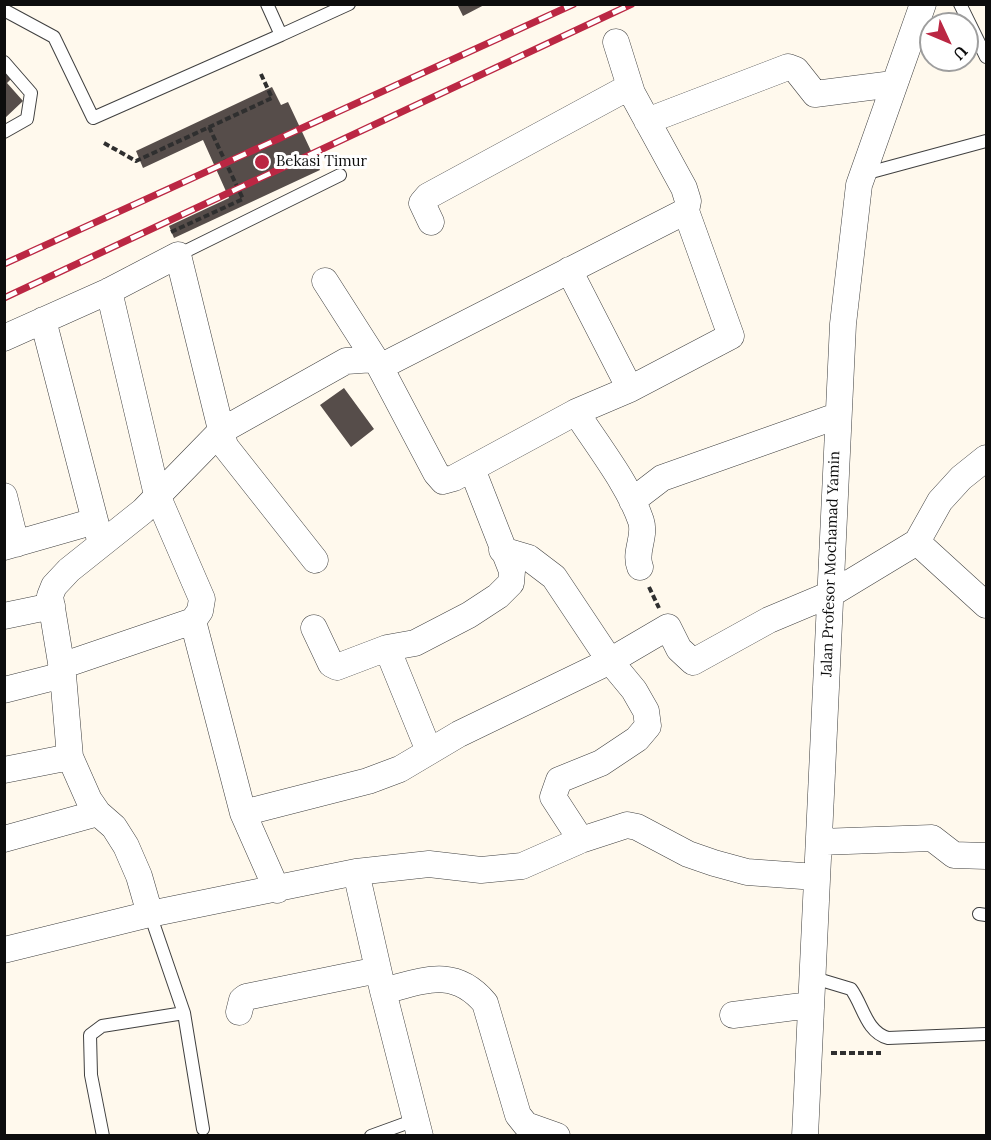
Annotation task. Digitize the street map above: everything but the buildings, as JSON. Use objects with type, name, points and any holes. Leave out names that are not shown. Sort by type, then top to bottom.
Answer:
[{"type":"street","name":"Jalan Profesor Mochamad Yamin","points":[[805,1136],[831,594],[837,416],[853,225],[863,174],[923,4]]},
{"type":"street","points":[[325,281],[377,363],[436,473],[443,480],[454,478],[472,469],[576,412],[630,389],[731,336],[686,212],[688,201],[684,188],[629,87],[616,42]]},
{"type":"street","points":[[647,121],[788,67],[796,70],[815,94],[893,84]]},
{"type":"street","points":[[431,222],[423,209],[425,198],[629,87]]},
{"type":"street","points":[[4,496],[10,545],[98,533],[137,516],[220,431],[346,361],[377,363],[686,212]]},
{"type":"street","points":[[4,338],[109,291],[173,244],[225,446],[315,560]]},
{"type":"street","points":[[569,270],[630,389]]},
{"type":"street","points":[[4,690],[194,621],[200,611],[202,599],[157,495],[109,291]]},
{"type":"street","points":[[43,320],[98,533]]},
{"type":"street","points":[[576,412],[632,501],[643,530],[638,557],[640,567]]},
{"type":"street","points":[[632,501],[669,474],[837,416]]},
{"type":"street","points":[[243,813],[368,781],[400,769],[429,751],[610,661],[668,627],[679,649],[693,662],[769,620],[831,594],[917,542],[940,501],[961,478],[987,458]]},
{"type":"street","points":[[314,628],[331,664],[337,667],[387,648],[415,643],[498,596],[511,583],[513,577],[472,469]]},
{"type":"street","points":[[98,533],[54,586],[50,596],[62,670],[70,757],[89,800],[98,813],[114,827],[126,846],[140,876],[150,915]]},
{"type":"street","points":[[917,542],[987,605]]},
{"type":"street","points":[[502,550],[529,558],[554,577],[610,661],[634,690],[646,711],[648,726],[620,750],[601,763],[571,773],[559,780],[555,787],[554,797],[581,840]]},
{"type":"street","points":[[4,616],[52,606]]},
{"type":"street","points":[[194,621],[243,813],[277,890]]},
{"type":"street","points":[[387,648],[429,751]]},
{"type":"street","points":[[4,770],[70,757]]},
{"type":"street","points":[[4,839],[98,813]]},
{"type":"street","points":[[4,950],[150,915],[357,872],[429,864],[481,870],[522,866],[581,840],[627,825],[637,827],[688,854],[747,872],[816,876]]},
{"type":"street","points":[[819,842],[932,838],[954,855],[987,856]]},
{"type":"street","points":[[357,872],[380,981],[418,1128]]},
{"type":"street","points":[[239,1012],[246,996],[440,976],[474,991],[485,1003],[518,1115],[526,1125],[557,1136]]},
{"type":"street","points":[[734,1015],[810,1005]]},
{"type":"lane","points":[[267,4],[281,35]]},
{"type":"lane","points":[[4,10],[54,37],[93,118],[350,4]]},
{"type":"lane","points":[[960,4],[987,57]]},
{"type":"lane","points":[[4,62],[31,93],[27,119],[4,132]]},
{"type":"lane","points":[[863,174],[987,141]]},
{"type":"lane","points":[[173,244],[340,175]]},
{"type":"lane","points":[[150,915],[184,1012],[203,1129]]},
{"type":"lane","points":[[811,977],[851,989],[869,1023],[880,1036],[888,1038],[987,1034]]},
{"type":"lane","points":[[103,1136],[91,1075],[90,1035],[102,1026],[184,1012]]},
{"type":"lane","points":[[371,1136],[418,1128]]},
{"type":"path","points":[[104,143],[136,161],[209,128],[272,99],[260,72]]},
{"type":"path","points":[[173,244],[243,199],[209,128]]},
{"type":"path","points":[[640,567],[668,627]]},
{"type":"railway","points":[[4,264],[574,4]]},
{"type":"railway","points":[[4,298],[632,4]]},
{"type":"place","name":"Bekasi Timur","points":[[262,162]]}]
